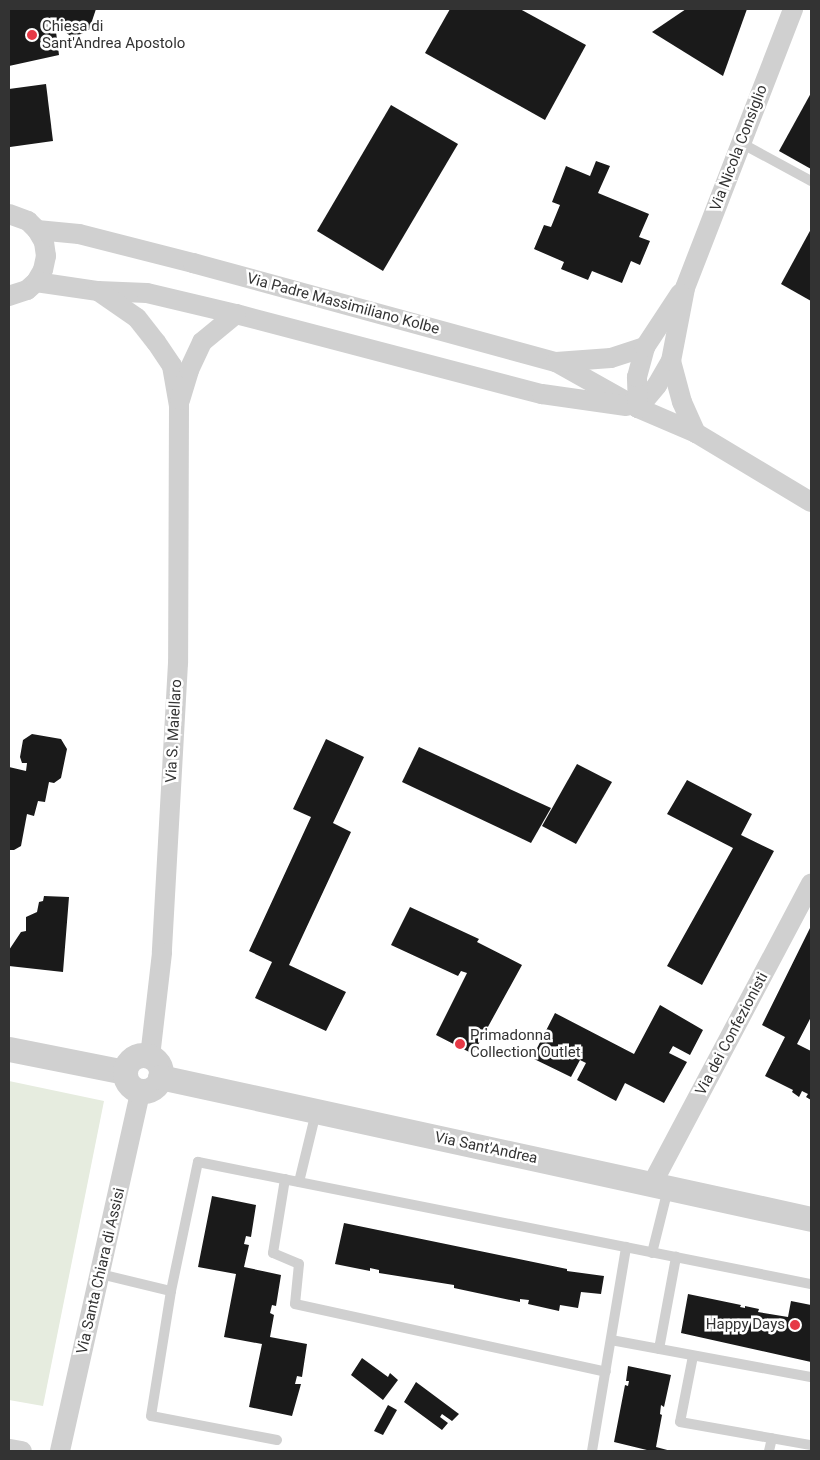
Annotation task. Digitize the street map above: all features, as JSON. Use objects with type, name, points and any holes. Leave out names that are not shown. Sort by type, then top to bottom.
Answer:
[{"type":"street","name":"Via Nicola Consiglio","points":[[638,408],[658,386],[671,361],[685,288],[793,9]]},
{"type":"street","points":[[9,214],[28,221],[37,230],[44,242],[46,256],[43,270],[36,282],[27,290],[9,296]]},
{"type":"street","name":"Via Padre Massimiliano Kolbe","points":[[37,230],[79,234],[556,362],[638,408],[696,433],[811,502]]},
{"type":"street","name":"Via Padre Massimiliano Kolbe","points":[[36,282],[98,291],[147,293],[236,314],[542,394],[638,408]]},
{"type":"street","name":"Via Nicola Consiglio","points":[[638,408],[637,377],[644,347],[685,288]]},
{"type":"street","name":"Via S. Maiellaro","points":[[98,291],[136,318],[156,342],[172,366],[179,405],[178,663],[162,954],[151,1075]]},
{"type":"street","name":"Via S. Maiellaro","points":[[179,405],[189,370],[202,342],[236,314]]},
{"type":"street","points":[[556,362],[611,358],[644,347]]},
{"type":"street","name":"Via Nicola Consiglio","points":[[671,361],[682,402],[696,433]]},
{"type":"street","name":"Via dei Confezionisti","points":[[660,1186],[811,884]]},
{"type":"street","name":"Via Sant'Andrea","points":[[9,1049],[125,1072],[129,1061],[134,1057],[145,1055],[151,1075],[811,1219]]},
{"type":"street","name":"Via Santa Chiara di Assisi","points":[[60,1451],[100,1274],[151,1075]]},
{"type":"street","points":[[9,1449],[22,1451]]},
{"type":"lane","points":[[741,143],[811,181]]},
{"type":"lane","points":[[299,1182],[316,1111]]},
{"type":"lane","points":[[277,1440],[151,1416],[171,1291],[198,1162],[811,1284]]},
{"type":"lane","points":[[285,1179],[273,1253],[299,1264],[295,1304],[606,1372]]},
{"type":"lane","points":[[652,1253],[660,1186]]},
{"type":"lane","points":[[592,1451],[626,1247]]},
{"type":"lane","points":[[659,1349],[676,1257]]},
{"type":"lane","points":[[100,1274],[171,1291]]},
{"type":"lane","points":[[611,1340],[811,1377]]},
{"type":"lane","points":[[693,1356],[680,1422],[811,1445]]},
{"type":"lane","points":[[770,1451],[772,1438]]},
{"type":"shaded area","points":[[9,1081],[104,1101],[43,1406],[9,1400]]},
{"type":"building","name":"Chiesa di Sant'Andrea Apostolo","points":[[9,9],[96,9],[89,30],[73,38],[55,24],[59,55],[9,66]]},
{"type":"building","points":[[450,9],[520,9],[586,45],[545,120],[425,53]]},
{"type":"building","points":[[686,9],[747,9],[723,76],[652,32]]},
{"type":"building","points":[[46,84],[53,141],[10,147],[9,89]]},
{"type":"building","points":[[811,93],[811,169],[779,151]]},
{"type":"building","points":[[391,105],[458,144],[383,271],[317,231]]},
{"type":"building","points":[[596,161],[610,166],[598,193],[649,214],[639,237],[650,241],[640,265],[631,261],[622,283],[592,271],[588,280],[561,269],[564,262],[534,249],[544,225],[551,227],[560,205],[552,202],[566,166],[590,176]]},
{"type":"building","points":[[811,229],[811,301],[781,284]]},
{"type":"building","points":[[32,734],[61,739],[67,749],[61,778],[54,783],[49,782],[45,802],[38,801],[34,816],[27,814],[21,846],[14,850],[9,850],[9,767],[26,771],[27,763],[22,763],[20,757],[23,740]]},
{"type":"building","points":[[326,739],[364,757],[333,823],[351,832],[289,965],[346,992],[326,1031],[255,998],[272,962],[249,951],[311,817],[293,809]]},
{"type":"building","points":[[419,747],[551,808],[531,843],[402,782]]},
{"type":"building","points":[[577,764],[612,782],[576,844],[542,826]]},
{"type":"building","points":[[687,780],[752,814],[741,835],[774,851],[702,985],[667,966],[733,848],[667,814]]},
{"type":"building","points":[[44,896],[69,897],[63,972],[9,966],[9,950],[21,932],[26,931],[26,917],[37,912],[39,902],[43,901]]},
{"type":"building","points":[[410,907],[479,939],[477,942],[522,965],[473,1054],[436,1035],[467,973],[461,971],[458,976],[391,945]]},
{"type":"building","points":[[811,926],[811,1017],[797,1044],[811,1051],[811,1100],[806,1097],[808,1094],[802,1091],[799,1097],[792,1092],[793,1090],[765,1076],[785,1037],[762,1025]]},
{"type":"building","points":[[660,1005],[703,1030],[690,1055],[673,1046],[669,1053],[687,1062],[664,1103],[625,1083],[616,1101],[577,1080],[586,1063],[580,1060],[571,1077],[532,1058],[555,1013],[634,1054]]},
{"type":"building","points":[[212,1196],[256,1205],[251,1237],[246,1236],[244,1244],[249,1245],[244,1267],[281,1275],[276,1306],[272,1305],[270,1313],[274,1315],[270,1337],[307,1344],[302,1377],[297,1376],[295,1384],[301,1384],[292,1416],[249,1407],[262,1344],[224,1337],[236,1274],[198,1267]]},
{"type":"building","points":[[344,1223],[567,1269],[567,1271],[604,1276],[601,1294],[581,1292],[578,1308],[560,1305],[559,1311],[528,1304],[529,1300],[520,1299],[520,1302],[454,1288],[454,1285],[379,1273],[379,1270],[370,1268],[370,1271],[335,1264]]},
{"type":"building","points":[[688,1294],[741,1305],[740,1307],[745,1308],[745,1306],[759,1309],[758,1312],[788,1317],[791,1301],[811,1305],[811,1362],[681,1333]]},
{"type":"building","points":[[362,1358],[388,1377],[390,1373],[398,1380],[383,1400],[351,1375]]},
{"type":"building","points":[[628,1366],[671,1375],[664,1407],[661,1405],[660,1414],[662,1415],[656,1447],[671,1451],[651,1451],[614,1442],[625,1385],[628,1386],[629,1381],[626,1381]]},
{"type":"building","points":[[416,1382],[459,1414],[452,1421],[442,1414],[440,1417],[448,1423],[442,1430],[404,1402]]},
{"type":"building","points":[[388,1405],[397,1410],[383,1435],[374,1431]]},
{"type":"place","name":"Chiesa di Sant'Andrea Apostolo","points":[[32,35]]},
{"type":"place","name":"Primadonna Collection Outlet","points":[[460,1044]]},
{"type":"place","name":"Happy Days","points":[[795,1325]]}]
